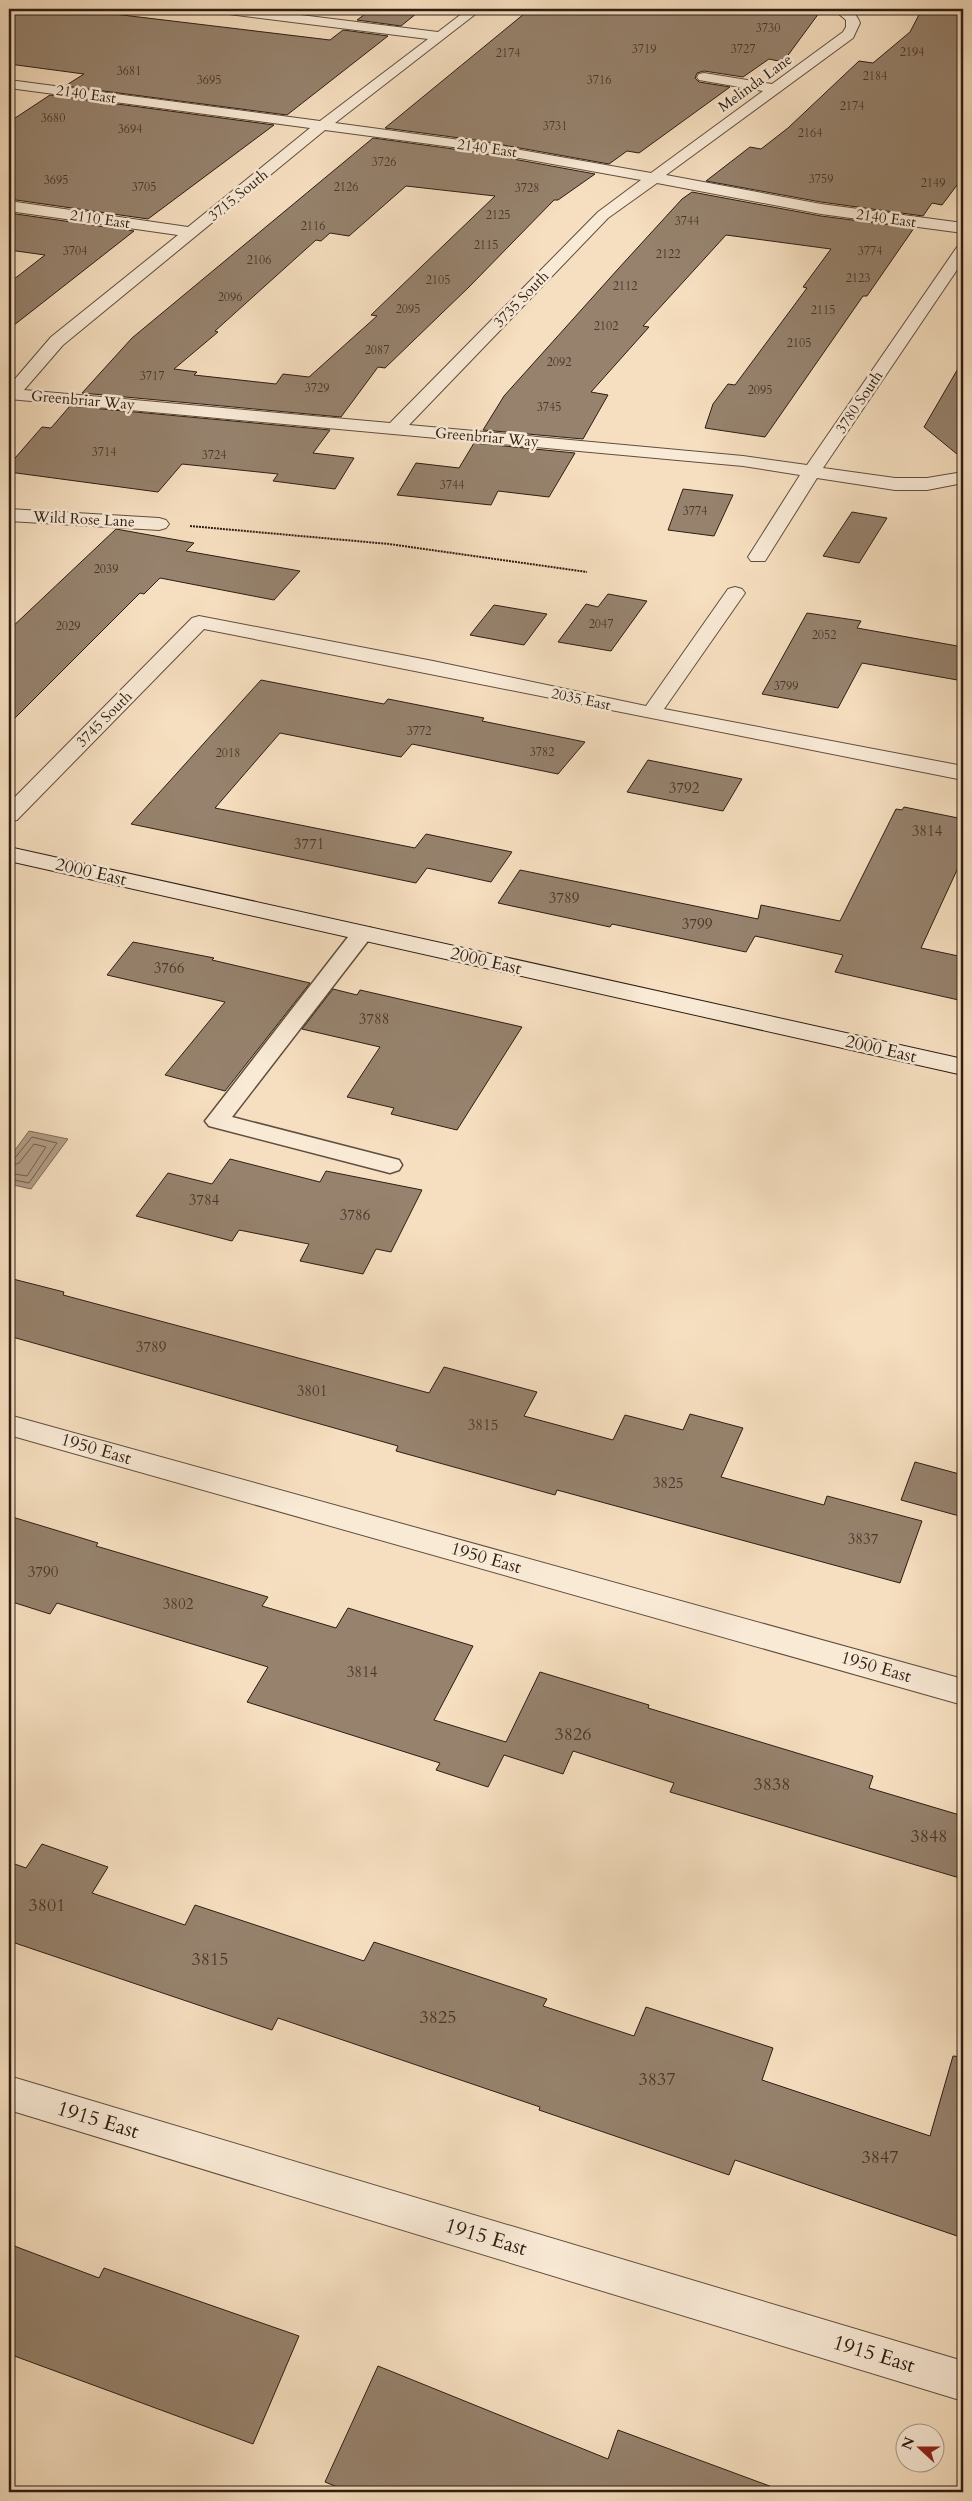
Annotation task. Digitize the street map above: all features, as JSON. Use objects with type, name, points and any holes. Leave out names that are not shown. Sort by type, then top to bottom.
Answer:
[{"type":"street","points":[[222,9],[439,36]]},
{"type":"street","name":"3715 South","points":[[10,394],[57,341],[322,126],[476,9]]},
{"type":"street","name":"Melinda Lane","points":[[653,179],[851,32],[854,25],[852,17],[840,9]]},
{"type":"street","points":[[704,77],[776,89]]},
{"type":"street","name":"2140 East","points":[[9,84],[541,156],[653,179],[821,209],[963,228]]},
{"type":"street","name":"3735 South","points":[[396,428],[603,215],[653,179]]},
{"type":"street","name":"2110 East","points":[[9,206],[192,232]]},
{"type":"street","name":"3780 South","points":[[758,557],[812,471],[963,250]]},
{"type":"street","name":"Greenbriar Way","points":[[10,394],[743,461],[911,484],[963,478]]},
{"type":"street","name":"Wild Rose Lane","points":[[9,515],[159,524]]},
{"type":"street","points":[[651,713],[735,593]]},
{"type":"street","name":"2035 East","points":[[199,622],[433,667],[651,713],[963,772]]},
{"type":"street","name":"3745 South","points":[[9,815],[199,622]]},
{"type":"street","name":"2000 East","points":[[9,854],[963,1067]]},
{"type":"street","name":"1950 East","points":[[9,1425],[963,1692]]},
{"type":"street","name":"1915 East","points":[[9,2093],[963,2380]]},
{"type":"lane","points":[[363,933],[217,1121],[390,1165]]},
{"type":"path","points":[[159,524],[389,544],[587,572]]},
{"type":"water","points":[[29,1131],[68,1139],[31,1189],[9,1184],[9,1158]]},
{"type":"building","points":[[9,9],[89,11],[330,40],[343,30],[388,36],[287,115],[65,86],[84,74],[9,64]]},
{"type":"building","points":[[372,9],[422,9],[401,26],[357,20]]},
{"type":"building","points":[[530,9],[822,9],[783,62],[769,59],[743,77],[704,71],[697,73],[695,78],[699,82],[730,87],[639,153],[627,151],[609,164],[475,140],[385,128]]},
{"type":"building","points":[[922,9],[963,11],[963,177],[942,205],[932,203],[923,216],[821,202],[706,181],[750,147],[761,149],[788,128],[859,61],[873,63],[910,32]]},
{"type":"building","points":[[50,95],[274,125],[148,219],[9,199],[9,122]]},
{"type":"building","points":[[373,138],[475,152],[595,174],[558,200],[554,200],[469,287],[385,368],[378,367],[341,417],[82,393],[132,338]],"holes":[[[406,186],[495,196],[371,315],[377,316],[309,377],[283,374],[276,384],[194,375],[197,372],[174,369],[218,332],[215,331],[316,240],[321,241],[330,233],[349,236]]]},
{"type":"building","points":[[692,192],[821,216],[914,228],[867,296],[863,296],[765,437],[705,428],[713,404],[728,384],[735,385],[807,288],[803,287],[831,249],[726,235],[643,326],[649,327],[591,392],[608,395],[583,439],[483,430],[504,396],[682,199]]},
{"type":"building","points":[[9,213],[134,231],[9,329],[9,283],[45,255],[9,250]]},
{"type":"building","points":[[963,360],[963,459],[924,427]]},
{"type":"building","points":[[70,406],[330,430],[313,453],[354,458],[335,489],[273,481],[278,474],[182,464],[158,492],[9,472],[9,465],[42,427],[51,428]]},
{"type":"building","points":[[474,443],[575,453],[549,497],[498,491],[491,505],[397,495],[416,463],[459,468]]},
{"type":"building","points":[[683,489],[733,495],[714,536],[668,530]]},
{"type":"building","points":[[852,512],[887,518],[859,563],[823,556]]},
{"type":"building","points":[[116,529],[194,543],[186,551],[300,571],[274,600],[160,578],[144,594],[140,593],[9,724],[9,630]]},
{"type":"building","points":[[608,594],[647,601],[611,651],[558,642],[586,604],[598,607]]},
{"type":"building","points":[[494,605],[547,614],[524,645],[470,635]]},
{"type":"building","points":[[807,613],[861,621],[857,628],[963,647],[963,681],[862,663],[838,708],[762,694]]},
{"type":"building","points":[[261,680],[384,704],[388,699],[484,718],[482,721],[585,742],[558,774],[412,744],[401,757],[280,733],[215,808],[415,848],[426,834],[512,852],[491,882],[427,868],[416,883],[131,824]]},
{"type":"building","points":[[648,760],[742,779],[723,811],[627,792]]},
{"type":"building","points":[[904,807],[963,819],[963,857],[921,948],[963,957],[963,1001],[835,972],[843,955],[755,936],[746,952],[612,924],[610,927],[498,903],[520,870],[758,919],[761,905],[840,921],[896,809],[902,810]]},
{"type":"building","points":[[133,942],[214,958],[212,960],[310,983],[225,1091],[165,1075],[225,1002],[107,975]]},
{"type":"building","points":[[333,989],[357,995],[360,990],[522,1027],[457,1130],[391,1114],[394,1108],[347,1097],[380,1047],[302,1029]]},
{"type":"building","points":[[230,1159],[320,1182],[326,1171],[422,1190],[391,1252],[376,1249],[363,1274],[300,1261],[309,1244],[239,1230],[232,1241],[136,1216],[168,1173],[212,1184]]},
{"type":"building","points":[[9,1278],[64,1292],[63,1295],[429,1393],[444,1367],[537,1392],[524,1416],[613,1440],[625,1415],[683,1430],[690,1414],[743,1428],[721,1477],[824,1505],[827,1496],[922,1521],[900,1583],[557,1490],[555,1495],[396,1451],[398,1446],[9,1336]]},
{"type":"building","points":[[915,1462],[963,1475],[963,1517],[901,1500]]},
{"type":"building","points":[[9,1516],[98,1543],[96,1546],[268,1597],[262,1606],[336,1628],[348,1608],[473,1646],[434,1720],[506,1742],[540,1672],[649,1705],[648,1708],[873,1776],[869,1788],[963,1816],[963,1879],[670,1792],[674,1783],[573,1751],[563,1774],[504,1755],[488,1787],[436,1770],[440,1763],[247,1702],[268,1667],[57,1603],[50,1614],[9,1601]]},
{"type":"building","points":[[42,1844],[108,1867],[92,1893],[185,1925],[195,1905],[364,1961],[374,1942],[547,1999],[543,2006],[634,2036],[646,2007],[773,2048],[762,2080],[930,2136],[953,2056],[963,2057],[963,2238],[735,2160],[729,2175],[539,2110],[540,2107],[278,2018],[272,2030],[9,1941],[9,1862],[26,1868]]},
{"type":"building","points":[[9,2244],[99,2278],[104,2268],[299,2336],[253,2444],[9,2354]]},
{"type":"building","points":[[378,2366],[608,2459],[618,2430],[775,2488],[774,2492],[350,2492],[325,2482]]}]
